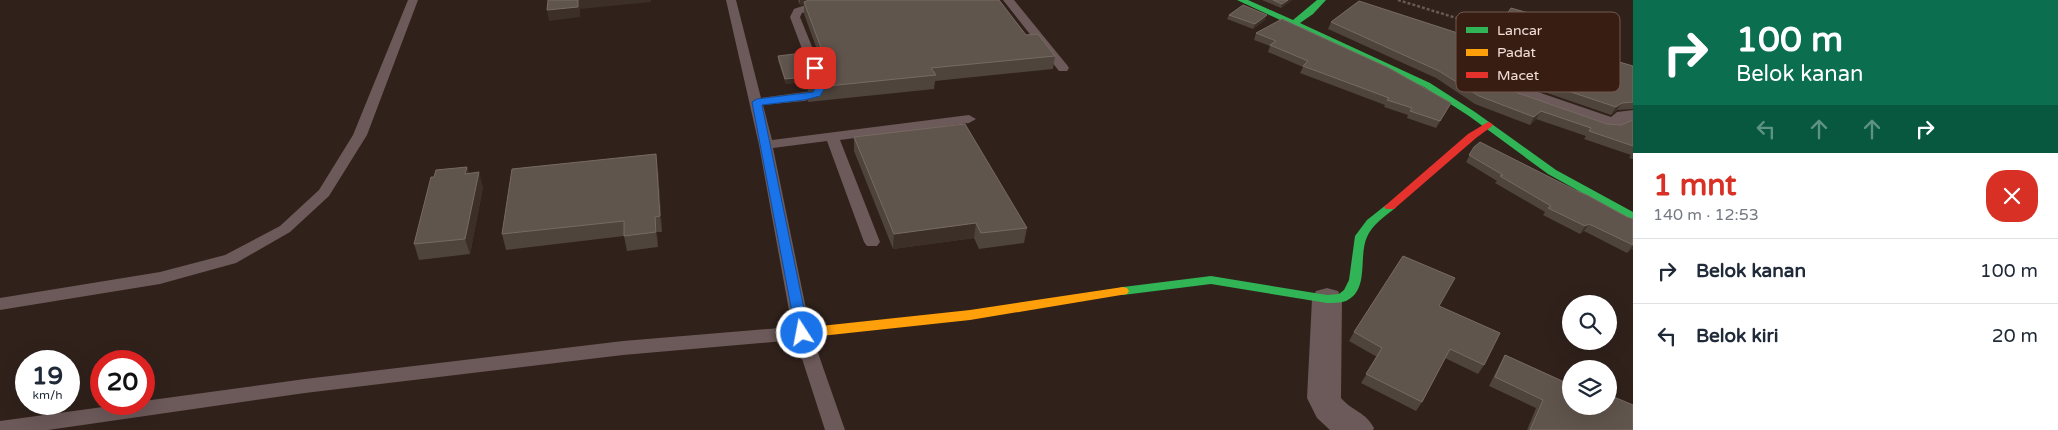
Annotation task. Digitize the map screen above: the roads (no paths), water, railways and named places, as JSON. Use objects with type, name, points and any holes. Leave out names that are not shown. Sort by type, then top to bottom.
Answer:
[{"type":"street","points":[[1241,0],[1412,76],[1488,125],[1552,172],[1633,217]]},
{"type":"street","points":[[1293,24],[1310,12],[1322,0]]},
{"type":"street","points":[[1517,92],[1606,123],[1616,125],[1625,117],[1633,117]]},
{"type":"street","points":[[802,333],[970,315],[1163,285],[1211,280],[1327,299],[1343,296],[1351,290],[1355,278],[1359,241],[1367,226],[1472,136],[1488,125]]},
{"type":"street","points":[[1327,299],[1324,398],[1328,408],[1337,418],[1356,428]]},
{"type":"lane","points":[[0,304],[160,278],[230,259],[285,229],[324,192],[338,173],[360,136],[413,0]]},
{"type":"lane","points":[[731,0],[757,102],[802,333],[835,430]]},
{"type":"lane","points":[[1008,0],[1063,68]]},
{"type":"lane","points":[[757,102],[817,94],[822,86],[795,17],[798,11],[812,6],[831,4]]},
{"type":"lane","points":[[766,145],[969,119]]},
{"type":"lane","points":[[832,136],[872,242]]},
{"type":"lane","points":[[0,429],[305,386],[614,349],[802,333]]}]
